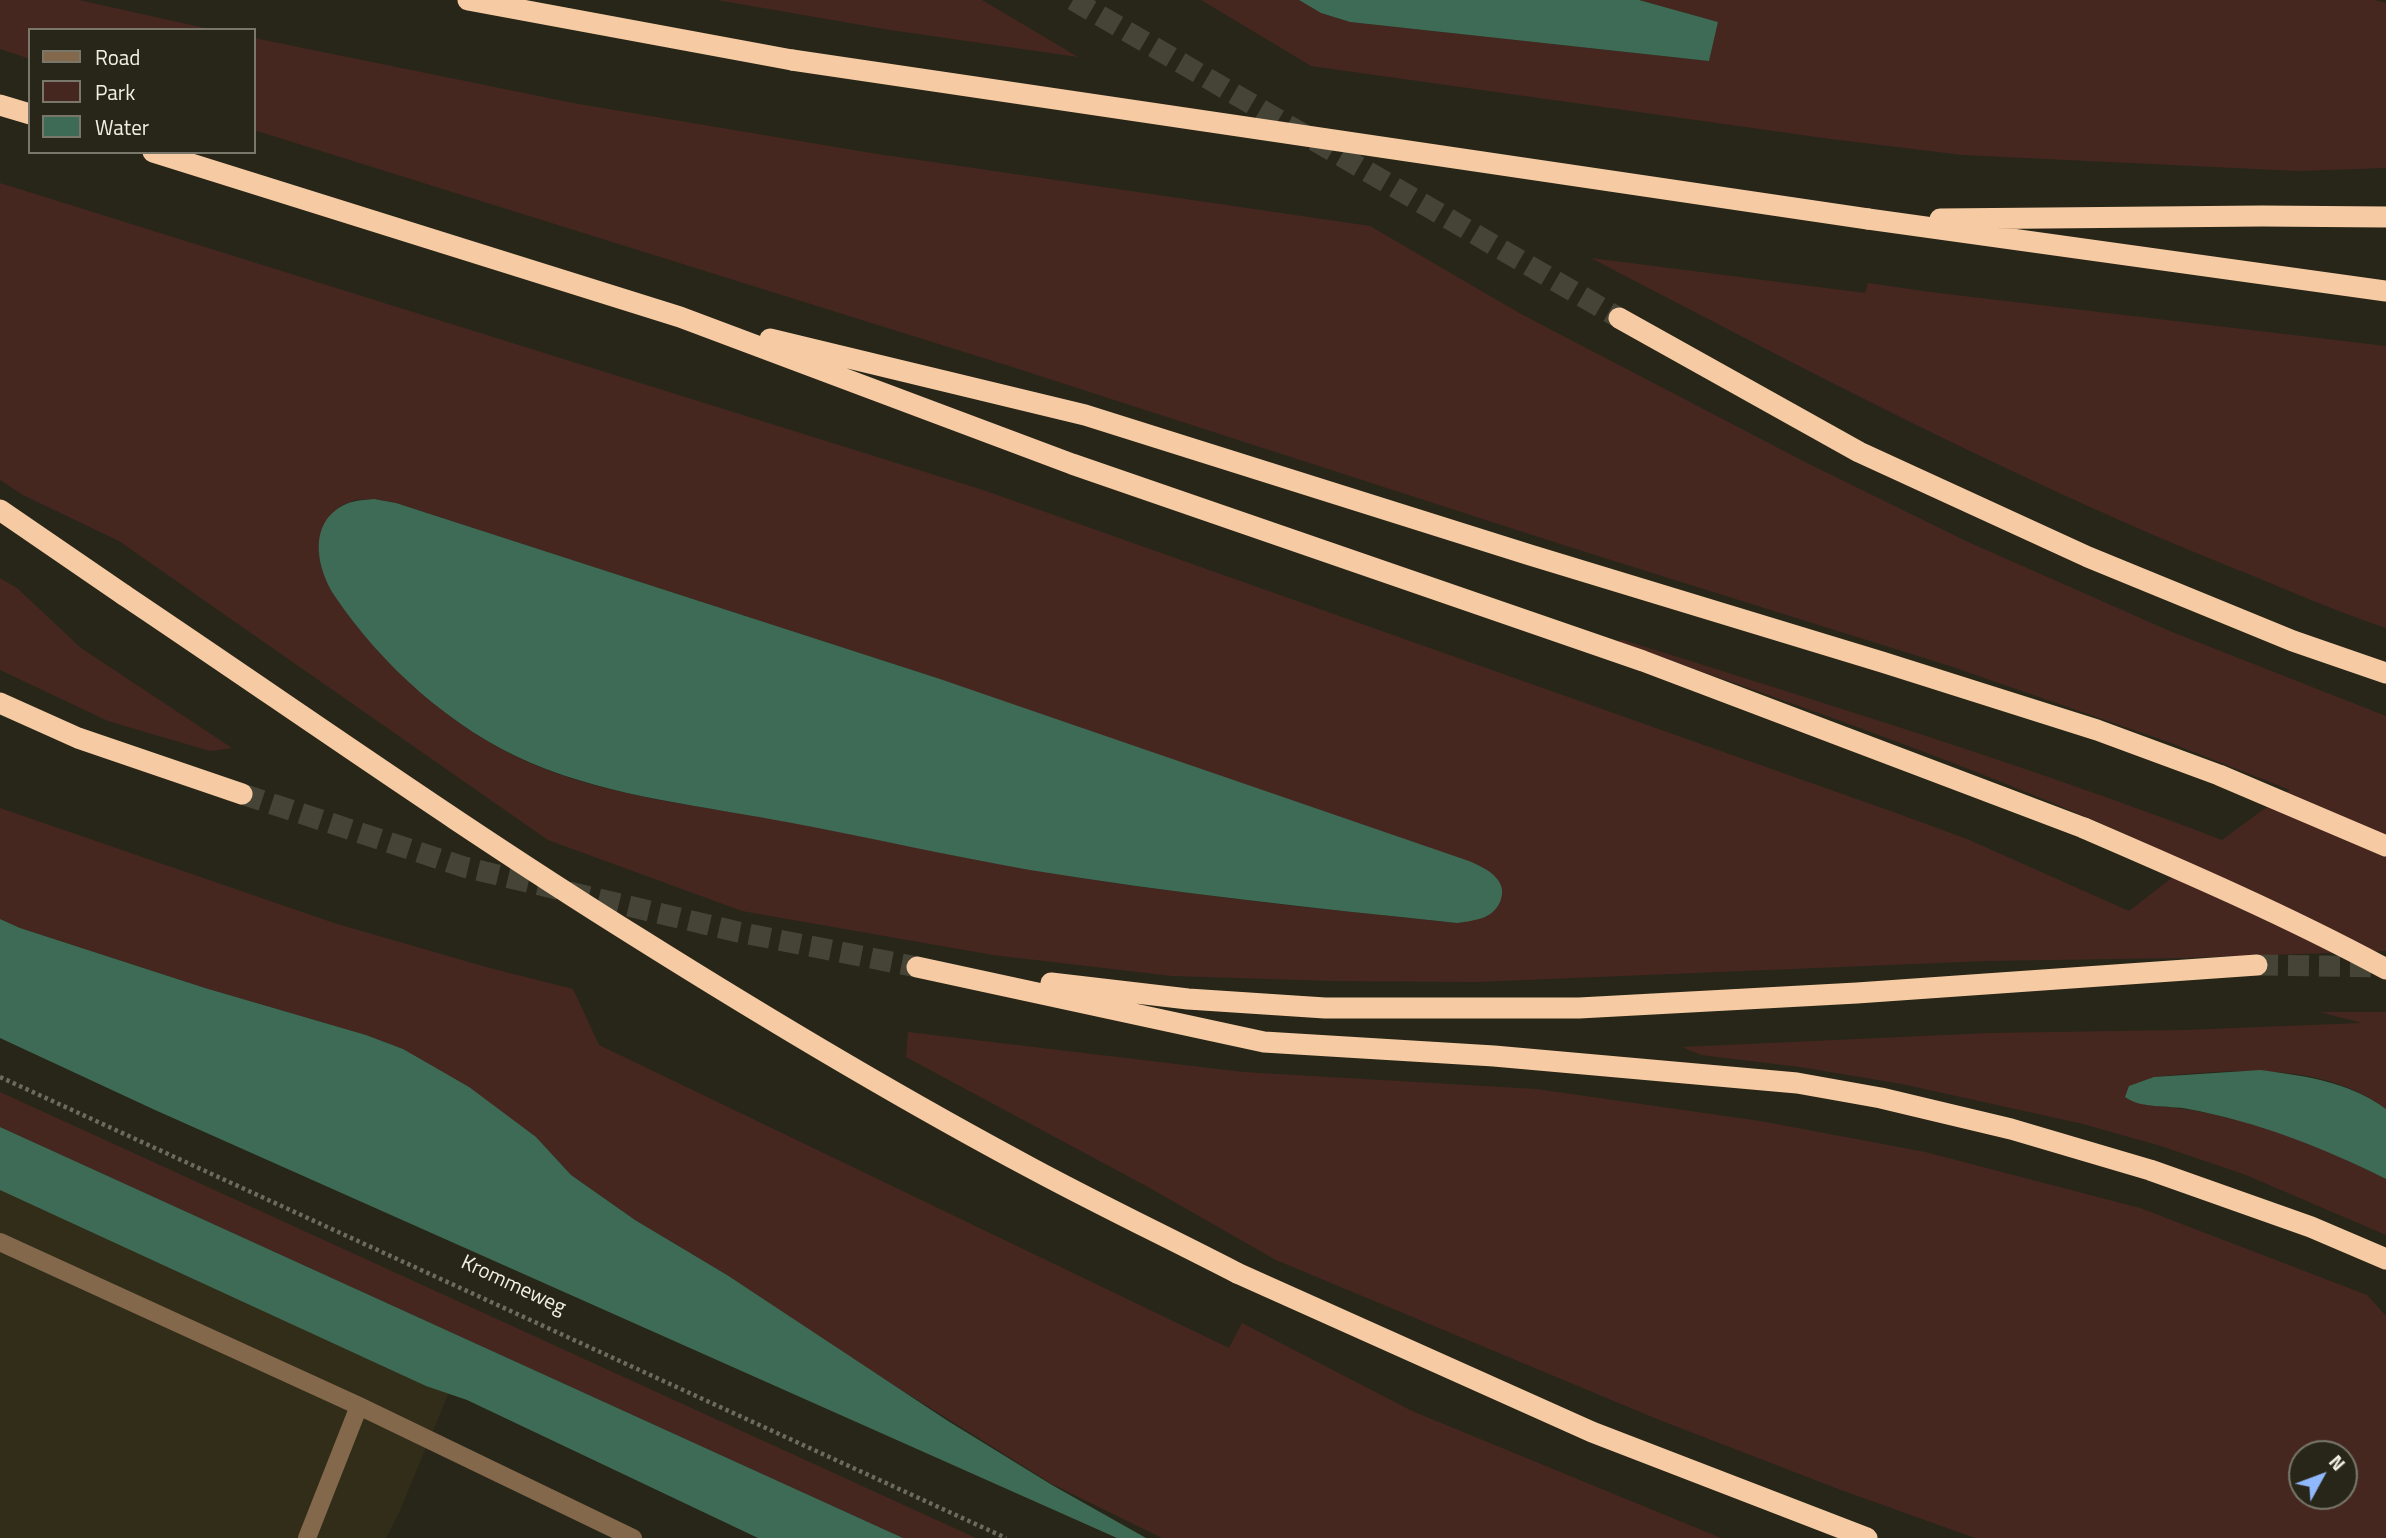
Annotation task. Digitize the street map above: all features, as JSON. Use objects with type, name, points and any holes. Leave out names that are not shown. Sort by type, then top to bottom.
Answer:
[{"type":"highway","points":[[468,0],[792,60],[1868,219],[2386,291]]},
{"type":"highway","points":[[0,105],[28,113]]},
{"type":"highway","points":[[159,154],[680,317],[1072,464],[1643,661],[2084,828],[2203,879],[2336,942],[2386,969]]},
{"type":"highway","points":[[1868,219],[2386,217]]},
{"type":"highway","points":[[680,317],[1085,415],[2097,730],[2219,775],[2386,846]]},
{"type":"highway","points":[[1619,318],[1859,452],[2088,557],[2293,641],[2386,673]]},
{"type":"highway","points":[[0,510],[635,936],[880,1084],[1033,1169],[1237,1273],[1592,1433],[1867,1538]]},
{"type":"highway","points":[[0,703],[78,738],[242,794]]},
{"type":"highway","points":[[2257,965],[1857,993],[1579,1008],[1325,1009],[1188,999],[923,968],[1264,1042],[1494,1056],[1797,1083],[1881,1098],[2011,1129],[2150,1170],[2311,1227],[2386,1259]]},
{"type":"street","points":[[0,1242],[359,1406],[633,1538]]},
{"type":"street","points":[[307,1538],[359,1406]]},
{"type":"path","name":"Krommeweg","points":[[0,1077],[1006,1538]]},
{"type":"shaded area","points":[[0,1167],[450,1390],[386,1538],[0,1538]]},
{"type":"green space","points":[[0,0],[79,0],[205,28],[28,28],[28,58],[0,49]]},
{"type":"green space","points":[[717,0],[982,0],[1078,57],[890,30]]},
{"type":"green space","points":[[1201,0],[1299,0],[1321,13],[1350,22],[1709,61],[1718,22],[1639,0],[2374,0],[2386,3],[2386,168],[2298,171],[1963,155],[1311,66]]},
{"type":"green space","points":[[256,38],[573,103],[871,153],[1370,226],[1521,314],[1807,463],[1968,542],[2172,632],[2386,716],[2386,951],[1986,961],[1476,982],[1334,981],[1172,976],[993,955],[742,911],[548,840],[119,541],[23,495],[0,480],[0,183],[986,491],[1967,839],[2129,911],[2190,864],[1980,773],[1621,643],[1619,640],[1924,736],[2074,786],[2222,840],[2290,790],[2171,743],[1953,667],[1579,550],[1006,365],[256,131]],"holes":[[[374,499],[396,503],[937,678],[1457,923],[1296,906],[1081,878],[625,793],[561,775],[530,763],[471,731],[418,690],[371,642],[331,589],[339,507],[355,500]]]},
{"type":"green space","points":[[1591,258],[1865,293],[1868,283],[2386,346],[2386,628],[2151,534],[1988,460]]},
{"type":"green space","points":[[0,578],[17,588],[81,648],[232,748],[210,751],[108,721],[0,670]]},
{"type":"green space","points":[[0,808],[334,923],[573,989],[599,1045],[1229,1348],[1242,1323],[1412,1411],[1721,1538],[1162,1538],[1052,1484],[868,1369],[727,1275],[635,1220],[571,1175],[536,1137],[403,1049],[366,1035],[205,988],[20,928],[0,919]]},
{"type":"green space","points":[[2320,1012],[2386,1012],[2386,1109],[2360,1093],[2333,1082],[2304,1075],[2244,1071],[2154,1077],[2144,1105],[2207,1113],[2269,1129],[2386,1179],[2386,1235],[2246,1175],[2161,1146],[2083,1124],[1902,1084],[1800,1067],[1701,1055],[1682,1047],[1989,1033],[2184,1030],[2362,1023]]},
{"type":"green space","points":[[908,1032],[1243,1072],[1536,1089],[1760,1121],[1925,1152],[2140,1208],[2367,1295],[2386,1316],[2386,1538],[1975,1538],[1657,1419],[1276,1260],[1148,1187],[906,1057]]},
{"type":"green space","points":[[0,1092],[976,1538],[903,1538],[0,1127]]},
{"type":"water","points":[[1299,0],[1639,0],[1718,22],[1709,61],[1350,22],[1321,13]]},
{"type":"water","points":[[374,499],[396,503],[937,678],[1466,860],[1487,870],[1498,880],[1502,894],[1500,902],[1486,917],[1457,923],[1136,886],[1030,870],[660,800],[562,775],[502,749],[447,714],[421,693],[374,646],[334,595],[320,562],[319,539],[322,528],[340,507]]},
{"type":"water","points":[[0,919],[20,928],[205,988],[366,1035],[403,1049],[469,1087],[536,1137],[571,1175],[635,1220],[727,1275],[948,1421],[1052,1485],[1146,1538],[1117,1538],[155,1110],[0,1038]]},
{"type":"water","points":[[2260,1070],[2325,1081],[2356,1092],[2386,1109],[2386,1179],[2338,1156],[2265,1128],[2214,1114],[2139,1103],[2125,1097],[2129,1086],[2154,1077]]},
{"type":"water","points":[[0,1127],[903,1538],[758,1538],[467,1400],[426,1386],[0,1190]]},
{"type":"tunnel","points":[[1073,0],[1619,318]]},
{"type":"tunnel","points":[[242,794],[464,867],[738,932],[917,967]]},
{"type":"tunnel","points":[[2257,965],[2386,967]]}]
